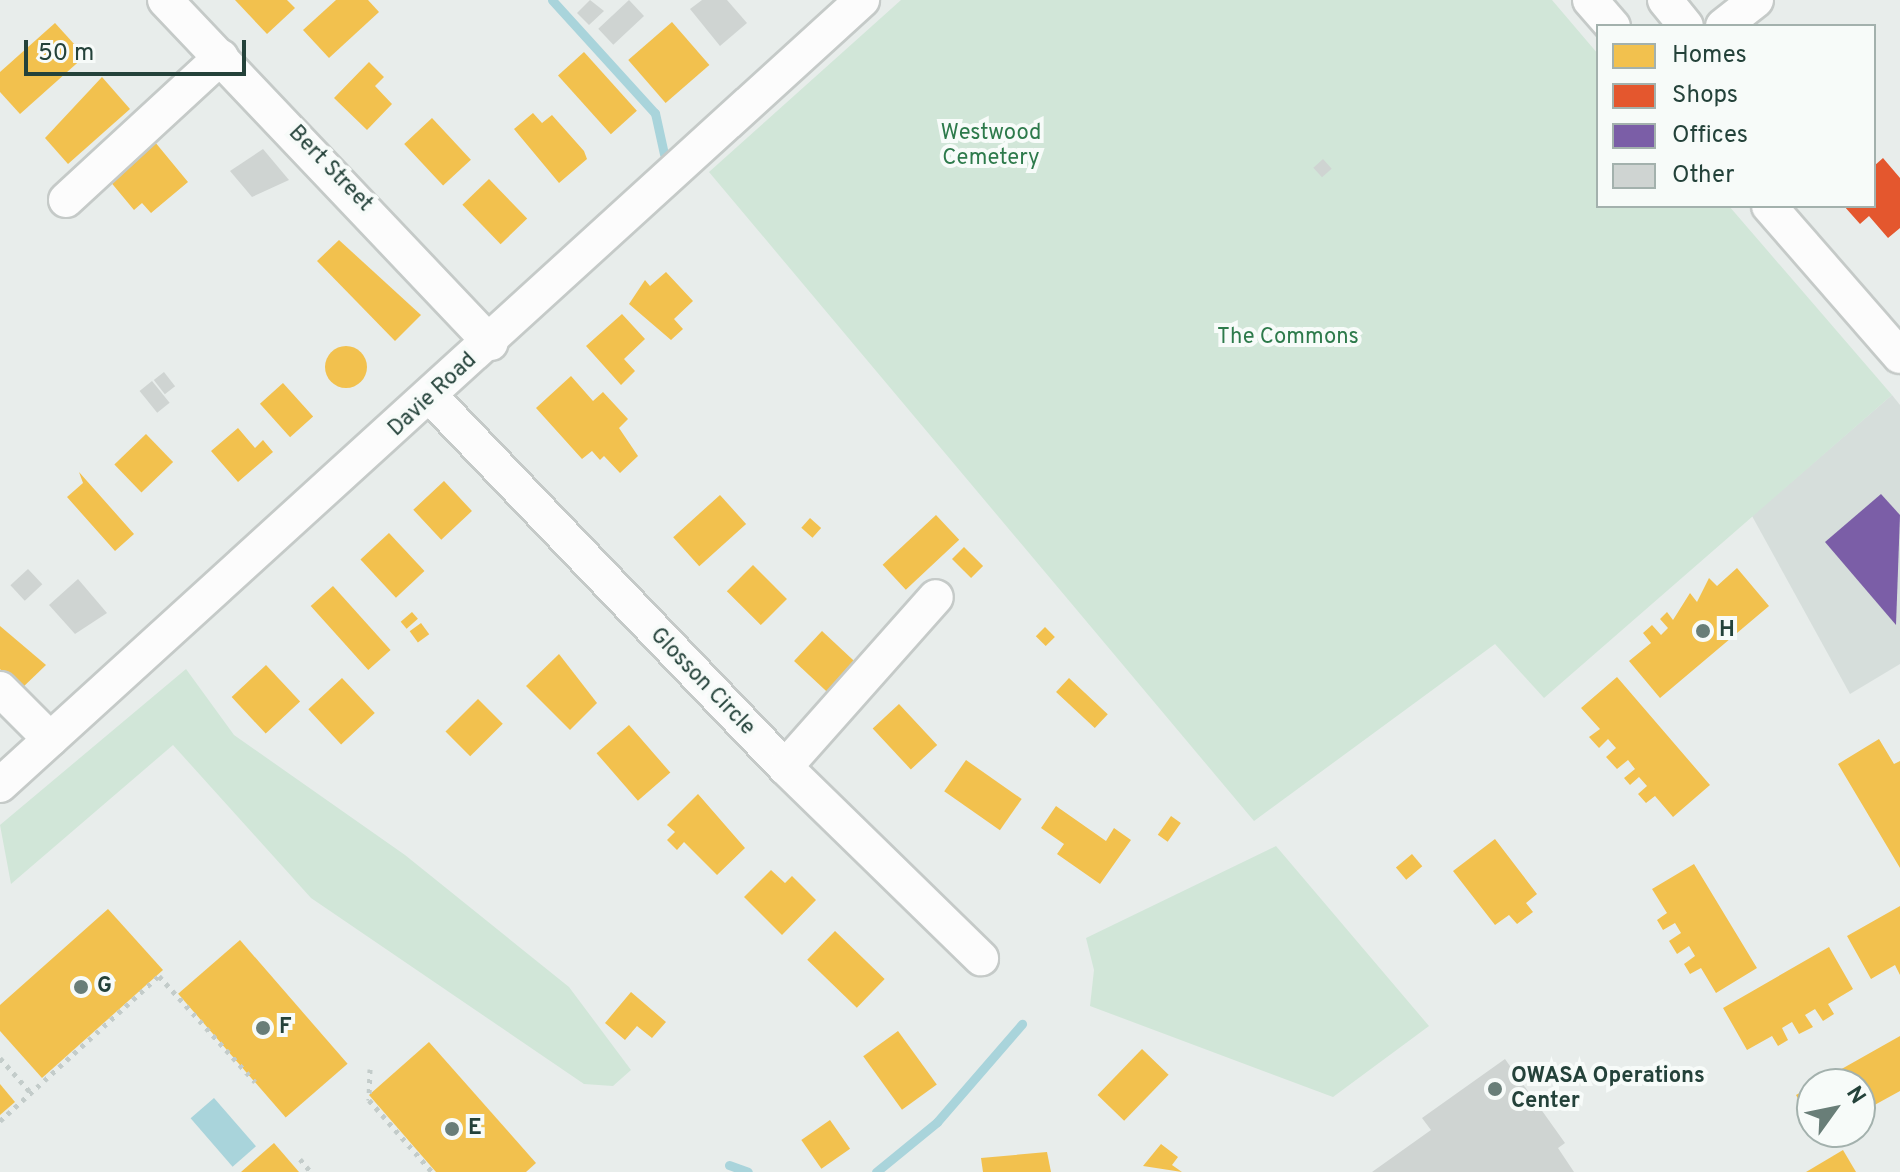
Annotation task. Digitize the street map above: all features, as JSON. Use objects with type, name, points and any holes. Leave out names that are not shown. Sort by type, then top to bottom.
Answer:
[{"type":"street","name":"Bert Street","points":[[165,0],[491,343]]},
{"type":"street","name":"Davie Road","points":[[0,785],[491,343],[862,0]]},
{"type":"street","points":[[1590,0],[1611,24]]},
{"type":"street","points":[[1665,0],[1684,24]]},
{"type":"street","points":[[1726,24],[1756,0]]},
{"type":"street","points":[[66,200],[221,57]]},
{"type":"street","points":[[1771,208],[1900,356]]},
{"type":"street","name":"Glosson Circle","points":[[431,397],[785,767],[981,958]]},
{"type":"street","points":[[785,767],[936,597]]},
{"type":"street","points":[[0,689],[50,739]]},
{"type":"path","points":[[0,1121],[159,976],[255,1082]]},
{"type":"path","points":[[0,1058],[31,1093]]},
{"type":"path","points":[[370,1069],[369,1100],[432,1172]]},
{"type":"path","points":[[300,1159],[311,1172]]},
{"type":"shaded area","points":[[1892,395],[1900,405],[1900,664],[1850,694],[1752,516]]},
{"type":"green space","name":"The Commons","points":[[901,0],[1552,0],[1596,52],[1596,208],[1731,208],[1892,395],[1544,698],[1495,644],[1254,821],[709,172]]},
{"type":"green space","points":[[186,669],[234,735],[405,855],[569,987],[631,1070],[613,1086],[584,1084],[311,898],[173,745],[11,884],[0,825]]},
{"type":"green space","points":[[1276,846],[1429,1026],[1333,1097],[1090,1006],[1094,970],[1086,938]]},
{"type":"water","points":[[214,1098],[256,1146],[233,1167],[191,1118]]},
{"type":"building: Homes","points":[[235,0],[287,0],[295,8],[267,34]]},
{"type":"building: Homes","points":[[336,0],[368,0],[379,12],[329,58],[303,30]]},
{"type":"building: Homes","points":[[672,22],[709,65],[666,103],[628,60]]},
{"type":"building: Homes","points":[[55,23],[85,56],[20,114],[0,92],[0,72]]},
{"type":"building: Homes","points":[[584,52],[637,111],[611,134],[558,75]]},
{"type":"building: Homes","points":[[369,62],[384,77],[375,86],[392,104],[367,130],[334,98]]},
{"type":"building: Homes","points":[[102,77],[130,109],[68,164],[45,138]]},
{"type":"building: Homes","points":[[533,113],[542,123],[552,115],[584,151],[587,159],[559,183],[514,129]]},
{"type":"building: Homes","points":[[432,118],[471,160],[443,186],[404,144]]},
{"type":"building: Homes","points":[[150,136],[188,182],[151,213],[142,203],[134,210],[109,180]]},
{"type":"building: Homes","points":[[489,179],[527,219],[501,244],[462,205]]},
{"type":"building: Homes","points":[[339,240],[421,315],[395,341],[317,261]]},
{"type":"building: Homes","points":[[666,272],[693,301],[674,319],[683,329],[671,340],[629,304],[645,280],[650,286]]},
{"type":"building: Homes","points":[[622,314],[645,339],[624,359],[635,371],[621,385],[586,346]]},
{"type":"building: Homes","points":[[346,346],[361,352],[367,367],[361,382],[346,388],[331,382],[325,367],[331,352]]},
{"type":"building: Homes","points":[[571,376],[593,401],[603,392],[628,419],[619,428],[638,456],[620,473],[604,456],[600,460],[592,451],[582,459],[536,408]]},
{"type":"building: Homes","points":[[283,383],[313,416],[290,437],[260,404]]},
{"type":"building: Homes","points":[[238,428],[255,448],[263,440],[273,452],[238,482],[211,451]]},
{"type":"building: Homes","points":[[146,434],[173,462],[141,493],[114,465]]},
{"type":"building: Homes","points":[[79,472],[134,534],[115,551],[67,497],[83,483]]},
{"type":"building: Homes","points":[[444,481],[472,511],[441,540],[413,510]]},
{"type":"building: Homes","points":[[720,495],[746,524],[699,566],[673,537]]},
{"type":"building: Homes","points":[[936,515],[959,540],[906,590],[883,565]]},
{"type":"building: Homes","points":[[810,518],[821,528],[812,538],[801,528]]},
{"type":"building: Homes","points":[[389,533],[424,571],[396,598],[360,560]]},
{"type":"building: Homes","points":[[964,547],[983,566],[971,578],[952,559]]},
{"type":"building: Homes","points":[[753,565],[787,599],[761,625],[727,591]]},
{"type":"building: Homes","name":"H","points":[[1737,568],[1769,606],[1660,698],[1629,661],[1651,643],[1643,633],[1652,625],[1661,635],[1668,628],[1660,619],[1667,612],[1673,620],[1690,593],[1697,602],[1709,578],[1717,586]]},
{"type":"building: Homes","points":[[333,586],[391,650],[368,670],[311,606]]},
{"type":"building: Homes","points":[[412,612],[418,619],[407,629],[401,622]]},
{"type":"building: Homes","points":[[421,623],[429,634],[418,643],[410,631]]},
{"type":"building: Homes","points":[[0,626],[46,665],[20,690],[0,669]]},
{"type":"building: Homes","points":[[1045,627],[1055,637],[1046,646],[1036,636]]},
{"type":"building: Homes","points":[[822,631],[863,669],[835,699],[794,661]]},
{"type":"building: Homes","points":[[559,654],[597,703],[570,730],[526,686]]},
{"type":"building: Homes","points":[[266,665],[300,702],[266,734],[232,697]]},
{"type":"building: Homes","points":[[1617,677],[1710,785],[1673,817],[1655,796],[1646,803],[1638,794],[1647,786],[1639,777],[1630,785],[1624,778],[1635,769],[1628,760],[1617,769],[1606,757],[1616,748],[1608,739],[1599,748],[1589,737],[1600,729],[1581,708]]},
{"type":"building: Homes","points":[[342,678],[375,713],[341,744],[308,709]]},
{"type":"building: Homes","points":[[1069,678],[1108,714],[1095,728],[1056,692]]},
{"type":"building: Homes","points":[[478,699],[503,724],[470,756],[445,732]]},
{"type":"building: Homes","points":[[899,704],[937,745],[911,770],[873,729]]},
{"type":"building: Homes","points":[[629,725],[670,773],[638,801],[597,753]]},
{"type":"building: Homes","points":[[1879,739],[1894,764],[1900,761],[1900,868],[1838,764]]},
{"type":"building: Homes","points":[[966,760],[1022,799],[1000,830],[944,791]]},
{"type":"building: Homes","points":[[698,794],[745,848],[717,875],[684,842],[677,850],[667,840],[675,832],[667,825]]},
{"type":"building: Homes","points":[[1056,806],[1106,841],[1114,828],[1131,840],[1100,884],[1057,854],[1064,844],[1041,828]]},
{"type":"building: Homes","points":[[1171,816],[1181,823],[1168,842],[1158,835]]},
{"type":"building: Homes","points":[[1495,839],[1537,894],[1526,903],[1533,912],[1517,924],[1509,915],[1495,925],[1453,871]]},
{"type":"building: Homes","points":[[1412,854],[1422,866],[1406,880],[1396,867]]},
{"type":"building: Homes","points":[[1694,864],[1757,968],[1716,993],[1701,968],[1690,974],[1684,964],[1695,956],[1689,946],[1677,954],[1669,941],[1681,933],[1675,923],[1663,930],[1657,920],[1667,913],[1652,889]]},
{"type":"building: Homes","points":[[771,870],[785,883],[792,876],[816,900],[782,935],[744,897]]},
{"type":"building: Homes","points":[[1900,906],[1900,975],[1895,965],[1871,979],[1847,936]]},
{"type":"building: Homes","name":"G","points":[[108,909],[163,970],[42,1078],[0,1031],[0,1005]]},
{"type":"building: Homes","points":[[835,931],[885,979],[857,1008],[807,960]]},
{"type":"building: Homes","name":"F","points":[[240,940],[348,1064],[286,1118],[178,994]]},
{"type":"building: Homes","points":[[1829,947],[1853,989],[1828,1004],[1834,1014],[1823,1021],[1815,1009],[1805,1015],[1813,1027],[1799,1034],[1792,1022],[1782,1028],[1788,1040],[1778,1046],[1772,1036],[1747,1050],[1723,1008]]},
{"type":"building: Homes","points":[[631,992],[666,1022],[652,1038],[637,1026],[625,1040],[605,1023]]},
{"type":"building: Homes","points":[[898,1031],[937,1084],[902,1110],[863,1056]]},
{"type":"building: Homes","points":[[1900,1036],[1900,1091],[1876,1104],[1876,1068],[1843,1068]]},
{"type":"building: Homes","name":"E","points":[[429,1042],[536,1163],[526,1172],[436,1172],[369,1095]]},
{"type":"building: Homes","points":[[1142,1049],[1169,1075],[1124,1121],[1098,1095]]},
{"type":"building: Homes","points":[[0,1084],[15,1102],[0,1115]]},
{"type":"building: Homes","points":[[830,1120],[850,1149],[821,1169],[801,1140]]},
{"type":"building: Homes","points":[[274,1143],[299,1172],[241,1172]]},
{"type":"building: Homes","points":[[1161,1144],[1178,1157],[1172,1165],[1182,1172],[1143,1166]]},
{"type":"building: Homes","points":[[1843,1150],[1856,1172],[1806,1172]]},
{"type":"building: Homes","points":[[1047,1152],[1051,1172],[983,1172],[981,1158]]},
{"type":"building: Shops","points":[[1883,158],[1900,178],[1900,228],[1888,238],[1869,216],[1860,224],[1846,208],[1876,208],[1876,164]]},
{"type":"building: Offices","points":[[1881,494],[1900,515],[1896,625],[1825,542]]},
{"type":"building: Other","points":[[590,0],[604,11],[589,25],[577,13]]},
{"type":"building: Other","points":[[629,0],[644,16],[613,45],[598,29]]},
{"type":"building: Other","points":[[702,0],[727,0],[747,23],[720,46],[690,9]]},
{"type":"building: Other","points":[[263,149],[289,180],[252,197],[230,171]]},
{"type":"building: Other","points":[[1323,159],[1332,169],[1322,177],[1313,168]]},
{"type":"building: Other","points":[[164,372],[175,386],[165,394],[154,380]]},
{"type":"building: Other","points":[[152,381],[170,403],[157,413],[140,391]]},
{"type":"building: Other","points":[[28,569],[42,584],[25,601],[10,585]]},
{"type":"building: Other","points":[[78,579],[107,613],[75,634],[49,605]]},
{"type":"building: Other","name":"OWASA Operations Center","points":[[1505,1059],[1565,1143],[1558,1148],[1574,1172],[1372,1172],[1431,1130],[1422,1118]]},
{"type":"waterway","points":[[552,0],[655,113],[664,154]]},
{"type":"waterway","points":[[876,1172],[937,1122],[1022,1024]]},
{"type":"waterway","points":[[729,1165],[748,1172]]},
{"type":"place","name":"H","points":[[1703,631]]},
{"type":"place","name":"G","points":[[81,987]]},
{"type":"place","name":"F","points":[[263,1028]]},
{"type":"place","name":"OWASA Operations Center","points":[[1495,1089]]},
{"type":"place","name":"E","points":[[452,1129]]},
{"type":"park label","name":"Westwood Cemetery","points":[[991,146]]}]
